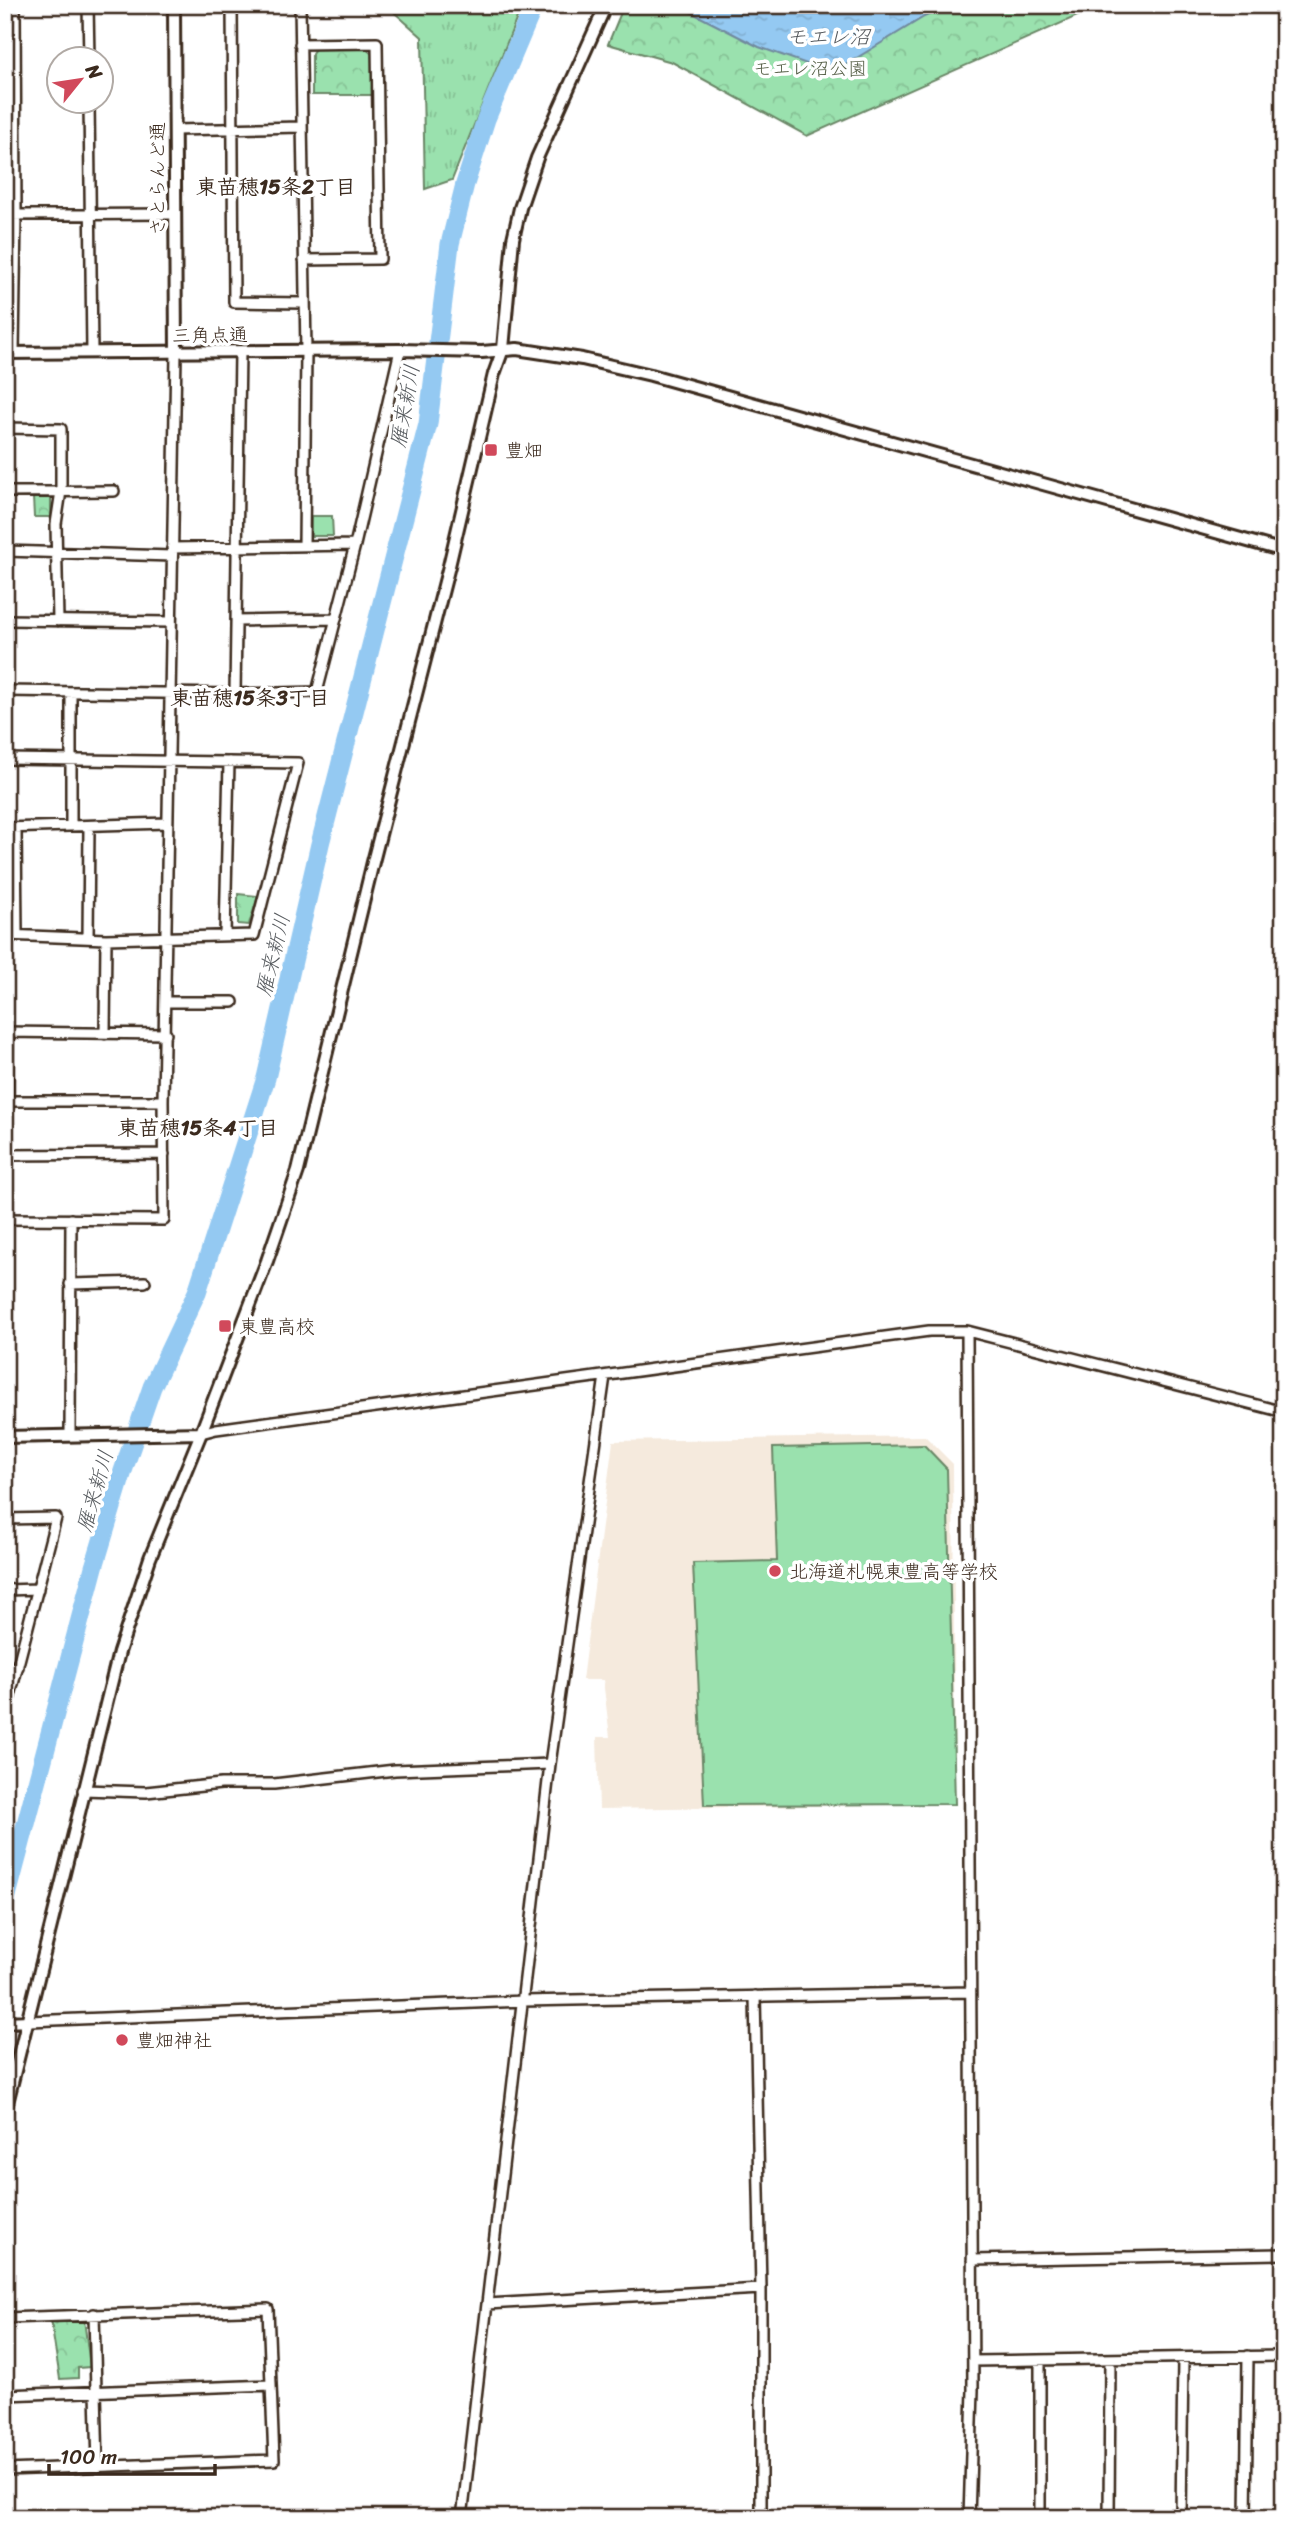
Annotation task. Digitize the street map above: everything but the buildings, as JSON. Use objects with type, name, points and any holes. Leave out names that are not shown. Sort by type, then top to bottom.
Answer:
[{"type":"street","points":[[10,353],[16,215],[15,5]]},
{"type":"street","points":[[88,5],[89,46]]},
{"type":"street","name":"さとらんど通","points":[[174,5],[176,353]]},
{"type":"street","points":[[232,5],[234,302],[304,303]]},
{"type":"street","points":[[300,5],[306,351],[304,545]]},
{"type":"street","points":[[5,2111],[119,1652],[150,1558],[201,1433],[298,1171],[376,849],[449,566],[494,374],[503,349],[513,239],[520,208],[537,158],[606,7]]},
{"type":"street","points":[[300,44],[377,43],[380,259],[304,260]]},
{"type":"street","points":[[89,116],[92,352]]},
{"type":"street","points":[[175,130],[301,127]]},
{"type":"street","points":[[5,215],[174,214]]},
{"type":"street","points":[[503,349],[582,359],[651,375],[1284,551]]},
{"type":"street","name":"三角点通","points":[[10,353],[503,349]]},
{"type":"street","points":[[5,691],[235,694],[317,692],[355,545],[400,350]]},
{"type":"street","points":[[235,694],[240,352]]},
{"type":"street","points":[[5,1219],[164,1220],[163,1101],[176,353]]},
{"type":"street","points":[[5,428],[61,429],[61,491],[56,524],[58,621]]},
{"type":"street","points":[[5,492],[114,491]]},
{"type":"street","points":[[5,551],[172,552],[237,545],[355,545]]},
{"type":"street","points":[[236,621],[336,618]]},
{"type":"street","points":[[5,620],[171,622]]},
{"type":"street","points":[[71,692],[71,826]]},
{"type":"street","points":[[5,759],[298,763],[254,935],[106,939],[5,935]]},
{"type":"street","points":[[225,935],[229,762]]},
{"type":"street","points":[[5,828],[167,823]]},
{"type":"street","points":[[88,938],[89,827]]},
{"type":"street","points":[[16,828],[17,935]]},
{"type":"street","points":[[105,1034],[106,939]]},
{"type":"street","points":[[166,1002],[233,1003]]},
{"type":"street","points":[[5,1179],[7,1032],[166,1034]]},
{"type":"street","points":[[6,1101],[163,1101]]},
{"type":"street","points":[[6,1155],[163,1154]]},
{"type":"street","points":[[70,1435],[71,1219]]},
{"type":"street","points":[[70,1284],[145,1283]]},
{"type":"street","points":[[5,1437],[201,1433],[929,1331],[967,1331],[1284,1412]]},
{"type":"street","points":[[967,1331],[973,2361],[969,2518]]},
{"type":"street","points":[[462,2518],[550,1764],[605,1376]]},
{"type":"street","points":[[5,1519],[56,1518],[5,1715]]},
{"type":"street","points":[[5,1590],[38,1589]]},
{"type":"street","points":[[5,1668],[18,1667]]},
{"type":"street","points":[[83,1790],[146,1792],[221,1784],[274,1784],[395,1770],[550,1764]]},
{"type":"street","points":[[7,2022],[523,2001],[970,1992]]},
{"type":"street","points":[[755,1996],[761,2289],[761,2518]]},
{"type":"street","points":[[972,2260],[1284,2254]]},
{"type":"street","points":[[487,2304],[761,2289]]},
{"type":"street","points":[[5,2318],[268,2309],[274,2460],[5,2470]]},
{"type":"street","points":[[94,2315],[98,2467]]},
{"type":"street","points":[[1246,2518],[1248,2356]]},
{"type":"street","points":[[973,2361],[1284,2356]]},
{"type":"street","points":[[1181,2518],[1183,2357]]},
{"type":"street","points":[[1109,2518],[1110,2359]]},
{"type":"street","points":[[1040,2360],[1040,2518]]},
{"type":"street","points":[[5,2395],[271,2385]]},
{"type":"shaded area","name":"北海道札幌東豊高等学校","points":[[925,1436],[953,1464],[955,1804],[599,1809],[597,1737],[610,1737],[603,1680],[582,1680],[613,1441]]},
{"type":"green space","points":[[386,5],[522,5],[452,180],[425,189],[422,37]]},
{"type":"green space","name":"モエレ沼公園","points":[[624,5],[1102,5],[807,136],[672,62],[608,44]]},
{"type":"green space","points":[[316,48],[365,48],[372,54],[372,95],[312,95],[312,53]]},
{"type":"green space","points":[[33,497],[51,498],[51,517],[34,517]]},
{"type":"green space","points":[[311,516],[332,516],[333,536],[311,536]]},
{"type":"green space","points":[[238,894],[258,896],[249,925],[238,924]]},
{"type":"green space","name":"北海道札幌東豊高等学校","points":[[924,1445],[947,1469],[955,1804],[704,1805],[693,1563],[777,1561],[773,1448]]},
{"type":"green space","points":[[84,2319],[90,2367],[78,2368],[78,2378],[60,2379],[51,2322]]},
{"type":"water","name":"モエレ沼","points":[[677,5],[949,5],[924,17],[832,73],[759,47]]},
{"type":"waterway","name":"雁来新川","points":[[5,1903],[94,1567],[123,1471],[152,1387],[197,1292],[266,1078],[320,844],[428,424],[450,244],[465,184],[486,119],[534,5]]},
{"type":"place","name":"豊畑","points":[[491,450]]},
{"type":"place","name":"東豊高校","points":[[225,1326]]},
{"type":"place","name":"北海道札幌東豊高等学校","points":[[775,1571]]},
{"type":"place","name":"豊畑神社","points":[[122,2040]]},
{"type":"district","name":"東苗穂15条2丁目","points":[[276,187]]},
{"type":"district","name":"東苗穂15条3丁目","points":[[250,698]]},
{"type":"district","name":"東苗穂15条4丁目","points":[[198,1128]]}]
